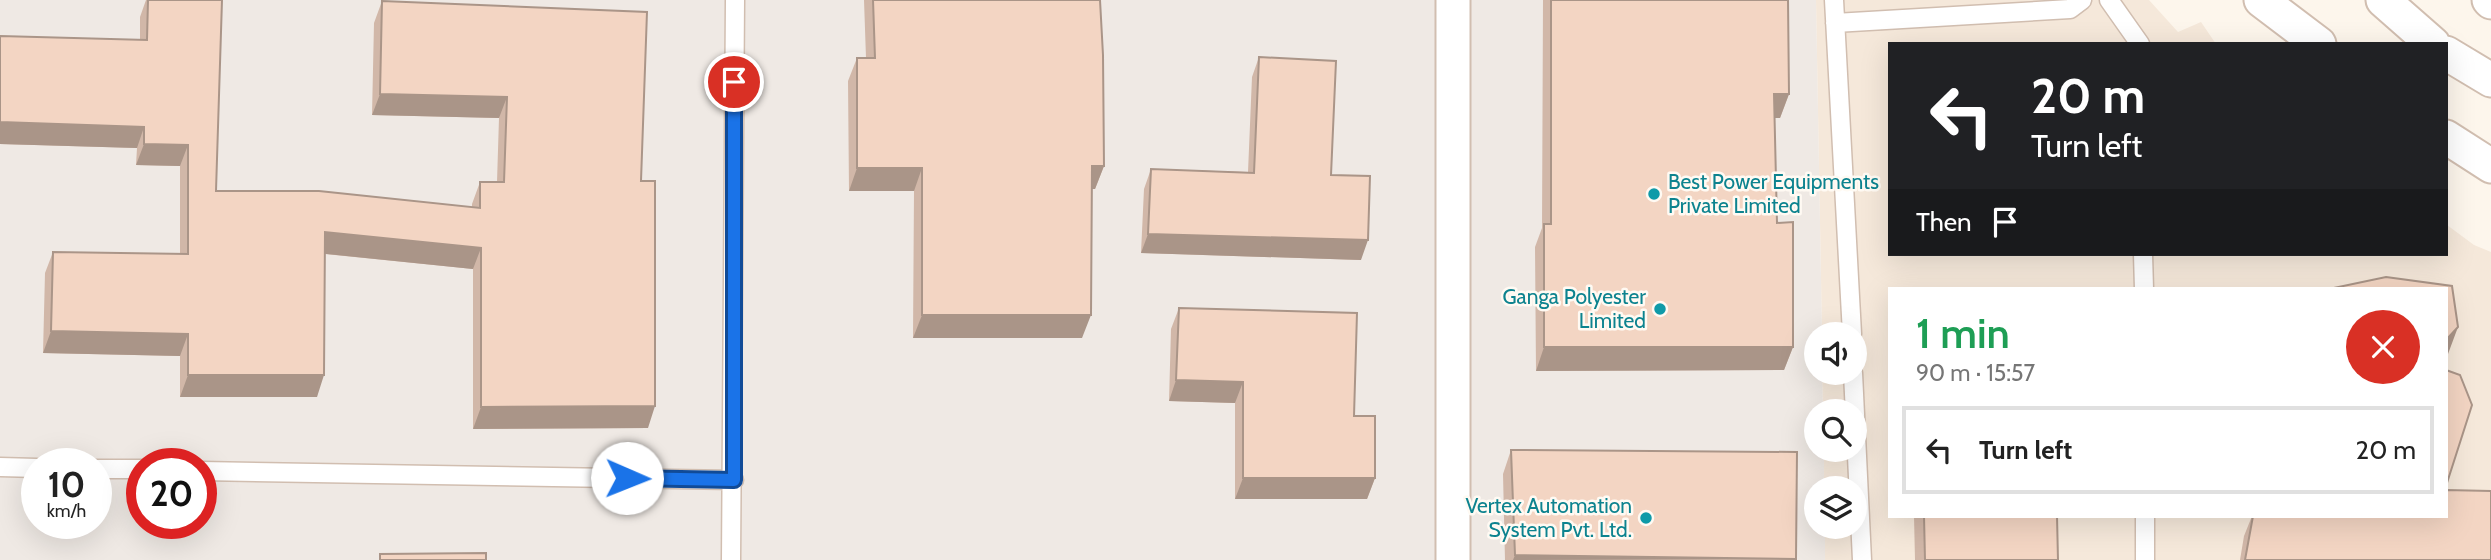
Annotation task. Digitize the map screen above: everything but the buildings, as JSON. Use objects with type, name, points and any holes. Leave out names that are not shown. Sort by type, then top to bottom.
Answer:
[{"type":"street","points":[[1453,0],[1453,560]]},
{"type":"street","points":[[2261,0],[2316,42]]},
{"type":"street","points":[[2383,0],[2431,42]]},
{"type":"street","points":[[2448,54],[2491,80]]},
{"type":"street","points":[[2448,138],[2491,166]]},
{"type":"lane","points":[[731,560],[734,480],[735,0]]},
{"type":"lane","points":[[1834,0],[1851,322]]},
{"type":"lane","points":[[1835,23],[2070,9],[2082,0]]},
{"type":"lane","points":[[2109,0],[2139,42]]},
{"type":"lane","points":[[2143,256],[2144,287]]},
{"type":"lane","points":[[1854,385],[1862,560]]},
{"type":"lane","points":[[0,467],[21,467]]},
{"type":"lane","points":[[217,471],[734,480]]},
{"type":"lane","points":[[2145,518],[2145,560]]},
{"type":"shaded area","points":[[0,0],[1816,0],[1822,322],[1804,322],[1804,385],[1822,385],[1823,399],[1804,399],[1804,462],[1824,462],[1824,476],[1804,476],[1804,539],[1825,539],[1825,560],[0,560]]},
{"type":"shaded area","points":[[1816,0],[2149,0],[2178,32],[2201,22],[2215,42],[1888,42],[1888,256],[2448,256],[2448,226],[2474,245],[2491,252],[2491,560],[1825,560],[1825,539],[1867,539],[1867,476],[1824,476],[1824,462],[1867,462],[1867,399],[1823,399],[1822,385],[1867,385],[1867,322],[1822,322]]},
{"type":"place","name":"Best Power Equipments Private Limited","points":[[1654,194]]},
{"type":"place","name":"Ganga Polyester Limited","points":[[1660,309]]},
{"type":"place","name":"Vertex Automation System Pvt. Ltd.","points":[[1646,518]]},
{"type":"route","points":[[627,478],[734,480],[734,82]]}]
